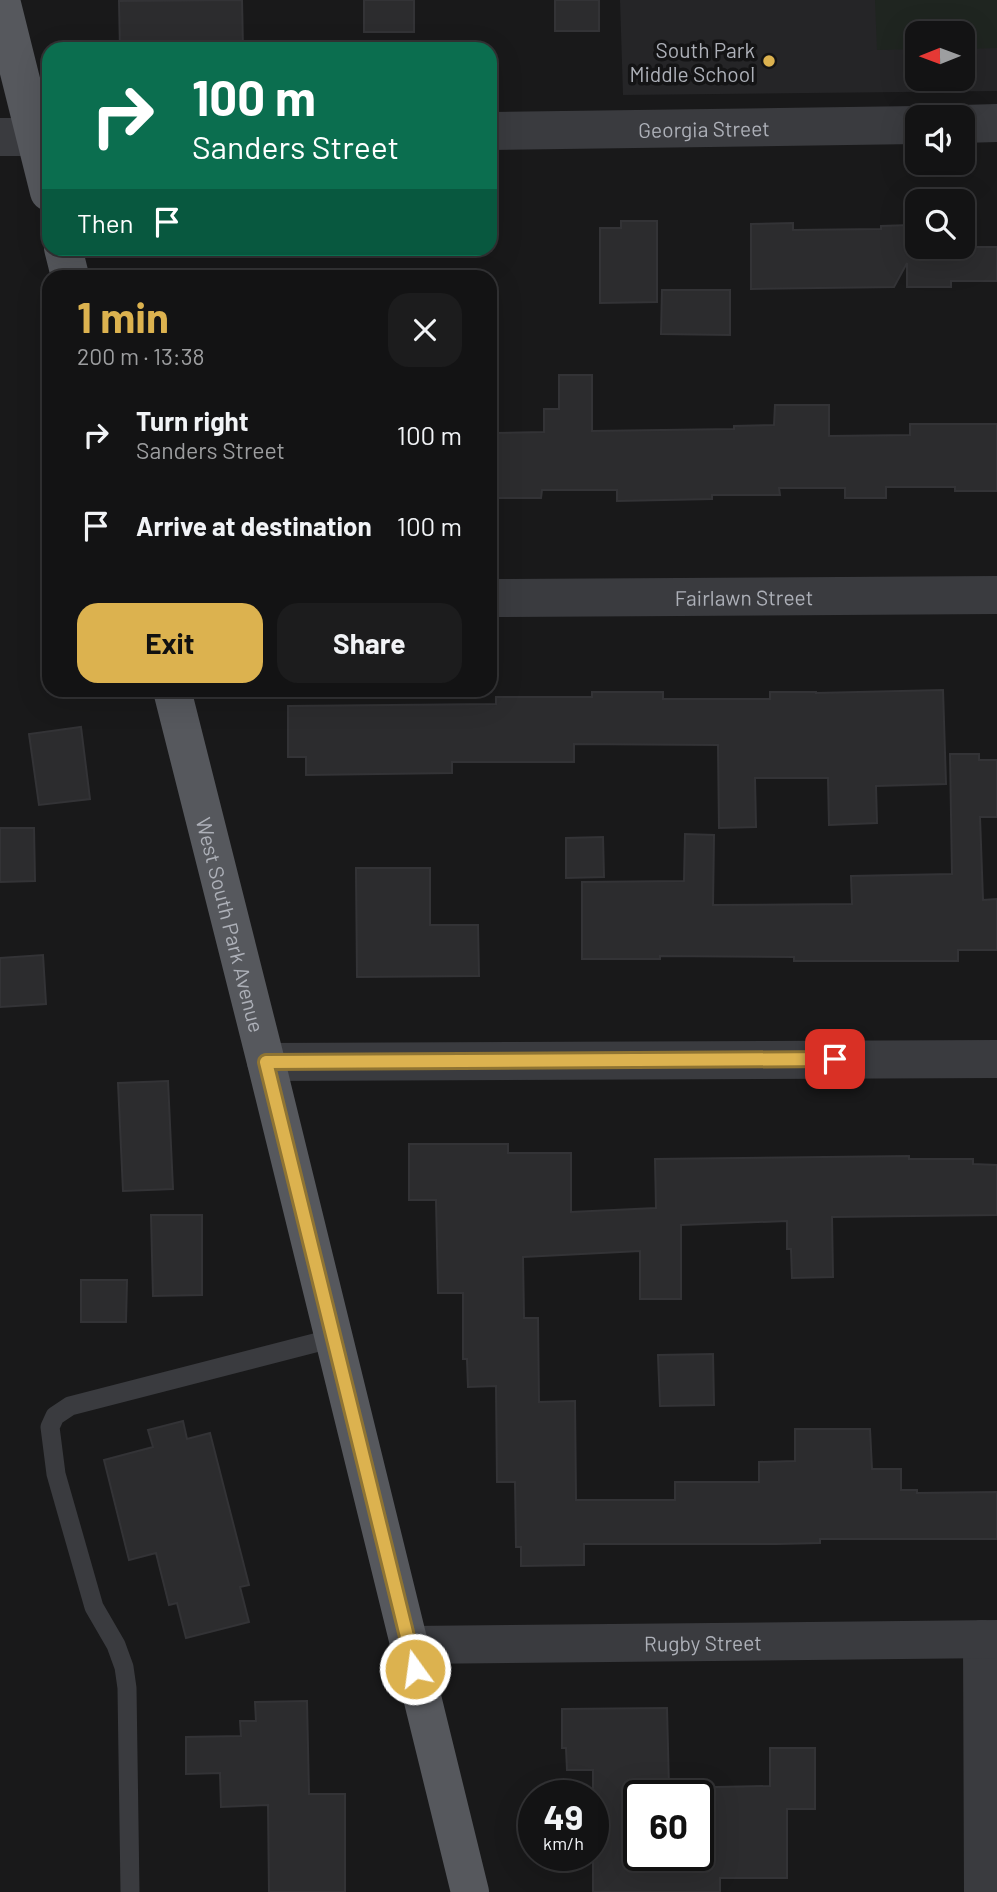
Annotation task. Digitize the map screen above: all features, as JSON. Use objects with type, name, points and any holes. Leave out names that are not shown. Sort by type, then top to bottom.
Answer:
[{"type":"main road","points":[[1,0],[28,137],[42,174]]},
{"type":"main road","name":"West South Park Avenue","points":[[174,697],[470,1892]]},
{"type":"street","points":[[975,124],[997,124]]},
{"type":"street","name":"Georgia Street","points":[[497,131],[905,125]]},
{"type":"street","name":"Fairlawn Street","points":[[497,598],[997,595]]},
{"type":"street","points":[[266,1062],[997,1059]]},
{"type":"street","points":[[983,1892],[990,1639]]},
{"type":"street","name":"Rugby Street","points":[[409,1645],[990,1639]]},
{"type":"lane","points":[[130,1892],[127,1688],[124,1667],[116,1645],[94,1607],[55,1474],[50,1427],[55,1416],[70,1406],[334,1338]]},
{"type":"shaded area","name":"South Park Middle School","points":[[620,0],[997,0],[997,91],[623,95]]},
{"type":"shaded area","points":[[875,0],[997,0],[997,48],[975,49],[975,21],[905,21],[905,49],[877,50]]},
{"type":"building","points":[[242,0],[243,42],[120,42],[119,1]]},
{"type":"building","points":[[364,0],[414,0],[414,32],[364,32]]},
{"type":"building","points":[[555,0],[599,0],[599,31],[555,31]]},
{"type":"building","points":[[621,221],[657,221],[657,302],[600,303],[600,228],[621,228]]},
{"type":"building","points":[[793,223],[793,230],[881,229],[881,226],[905,225],[905,259],[975,259],[975,247],[997,247],[997,281],[951,281],[951,287],[907,287],[907,263],[894,287],[751,289],[751,224]]},
{"type":"building","points":[[662,290],[730,290],[730,335],[661,334]]},
{"type":"building","points":[[559,375],[592,375],[592,431],[734,429],[734,426],[774,425],[775,405],[829,405],[829,436],[910,435],[910,424],[997,424],[997,491],[955,491],[955,487],[886,487],[886,498],[845,498],[845,488],[779,488],[780,495],[712,495],[712,499],[617,501],[617,490],[542,490],[541,498],[497,498],[497,433],[544,432],[544,409],[559,409]]},
{"type":"building","points":[[943,690],[946,784],[876,786],[877,823],[829,825],[828,778],[755,778],[756,827],[719,828],[718,745],[574,744],[574,762],[452,762],[452,773],[306,775],[306,757],[288,757],[288,706],[496,704],[496,697],[592,697],[592,692],[663,692],[663,699],[770,699],[770,692]]},
{"type":"building","points":[[81,727],[90,799],[39,805],[29,734]]},
{"type":"building","points":[[950,754],[979,754],[979,760],[997,760],[997,817],[980,817],[983,900],[997,899],[997,950],[958,950],[958,961],[794,961],[794,957],[660,956],[660,959],[582,959],[582,882],[684,881],[685,834],[714,835],[713,905],[852,904],[851,876],[952,874]]},
{"type":"building","points":[[0,828],[34,828],[35,881],[0,882]]},
{"type":"building","points":[[603,837],[604,877],[566,878],[566,838]]},
{"type":"building","points":[[356,868],[430,868],[430,925],[478,925],[479,976],[357,977]]},
{"type":"building","points":[[43,955],[46,1004],[0,1007],[0,958]]},
{"type":"building","points":[[168,1081],[173,1189],[123,1191],[118,1083]]},
{"type":"building","points":[[409,1144],[508,1144],[508,1153],[571,1153],[571,1212],[656,1208],[655,1159],[909,1156],[909,1159],[973,1159],[973,1164],[997,1165],[997,1215],[832,1217],[833,1277],[792,1278],[791,1249],[787,1249],[787,1221],[681,1225],[681,1299],[640,1299],[640,1251],[523,1257],[524,1318],[538,1318],[539,1402],[575,1401],[576,1500],[675,1500],[675,1482],[759,1482],[759,1462],[795,1461],[795,1429],[870,1429],[872,1469],[901,1469],[901,1490],[917,1490],[917,1493],[997,1492],[997,1539],[820,1539],[820,1543],[777,1544],[584,1544],[584,1565],[521,1566],[521,1547],[516,1547],[515,1482],[497,1482],[496,1386],[468,1387],[467,1359],[463,1359],[463,1293],[438,1293],[436,1200],[409,1200]]},
{"type":"building","points":[[151,1215],[202,1215],[202,1295],[153,1296]]},
{"type":"building","points":[[81,1280],[127,1280],[126,1322],[81,1322]]},
{"type":"building","points":[[713,1354],[714,1405],[660,1406],[658,1355]]},
{"type":"building","points":[[183,1421],[187,1439],[210,1433],[249,1585],[240,1587],[249,1622],[186,1638],[177,1603],[169,1605],[156,1553],[129,1560],[104,1460],[153,1447],[148,1430]]},
{"type":"building","points":[[307,1701],[309,1794],[345,1794],[345,1892],[269,1892],[268,1805],[221,1807],[220,1773],[186,1774],[186,1737],[241,1736],[240,1721],[256,1721],[255,1702]]},
{"type":"building","points":[[667,1708],[669,1780],[623,1780],[623,1871],[714,1871],[714,1787],[770,1786],[770,1748],[815,1748],[815,1809],[787,1809],[787,1878],[720,1878],[720,1892],[593,1892],[593,1871],[609,1871],[609,1780],[593,1780],[593,1770],[567,1770],[566,1748],[562,1748],[562,1709]]},
{"type":"place","name":"South Park Middle School","points":[[769,61]]},
{"type":"route","points":[[415,1669],[266,1062],[835,1059]]}]
